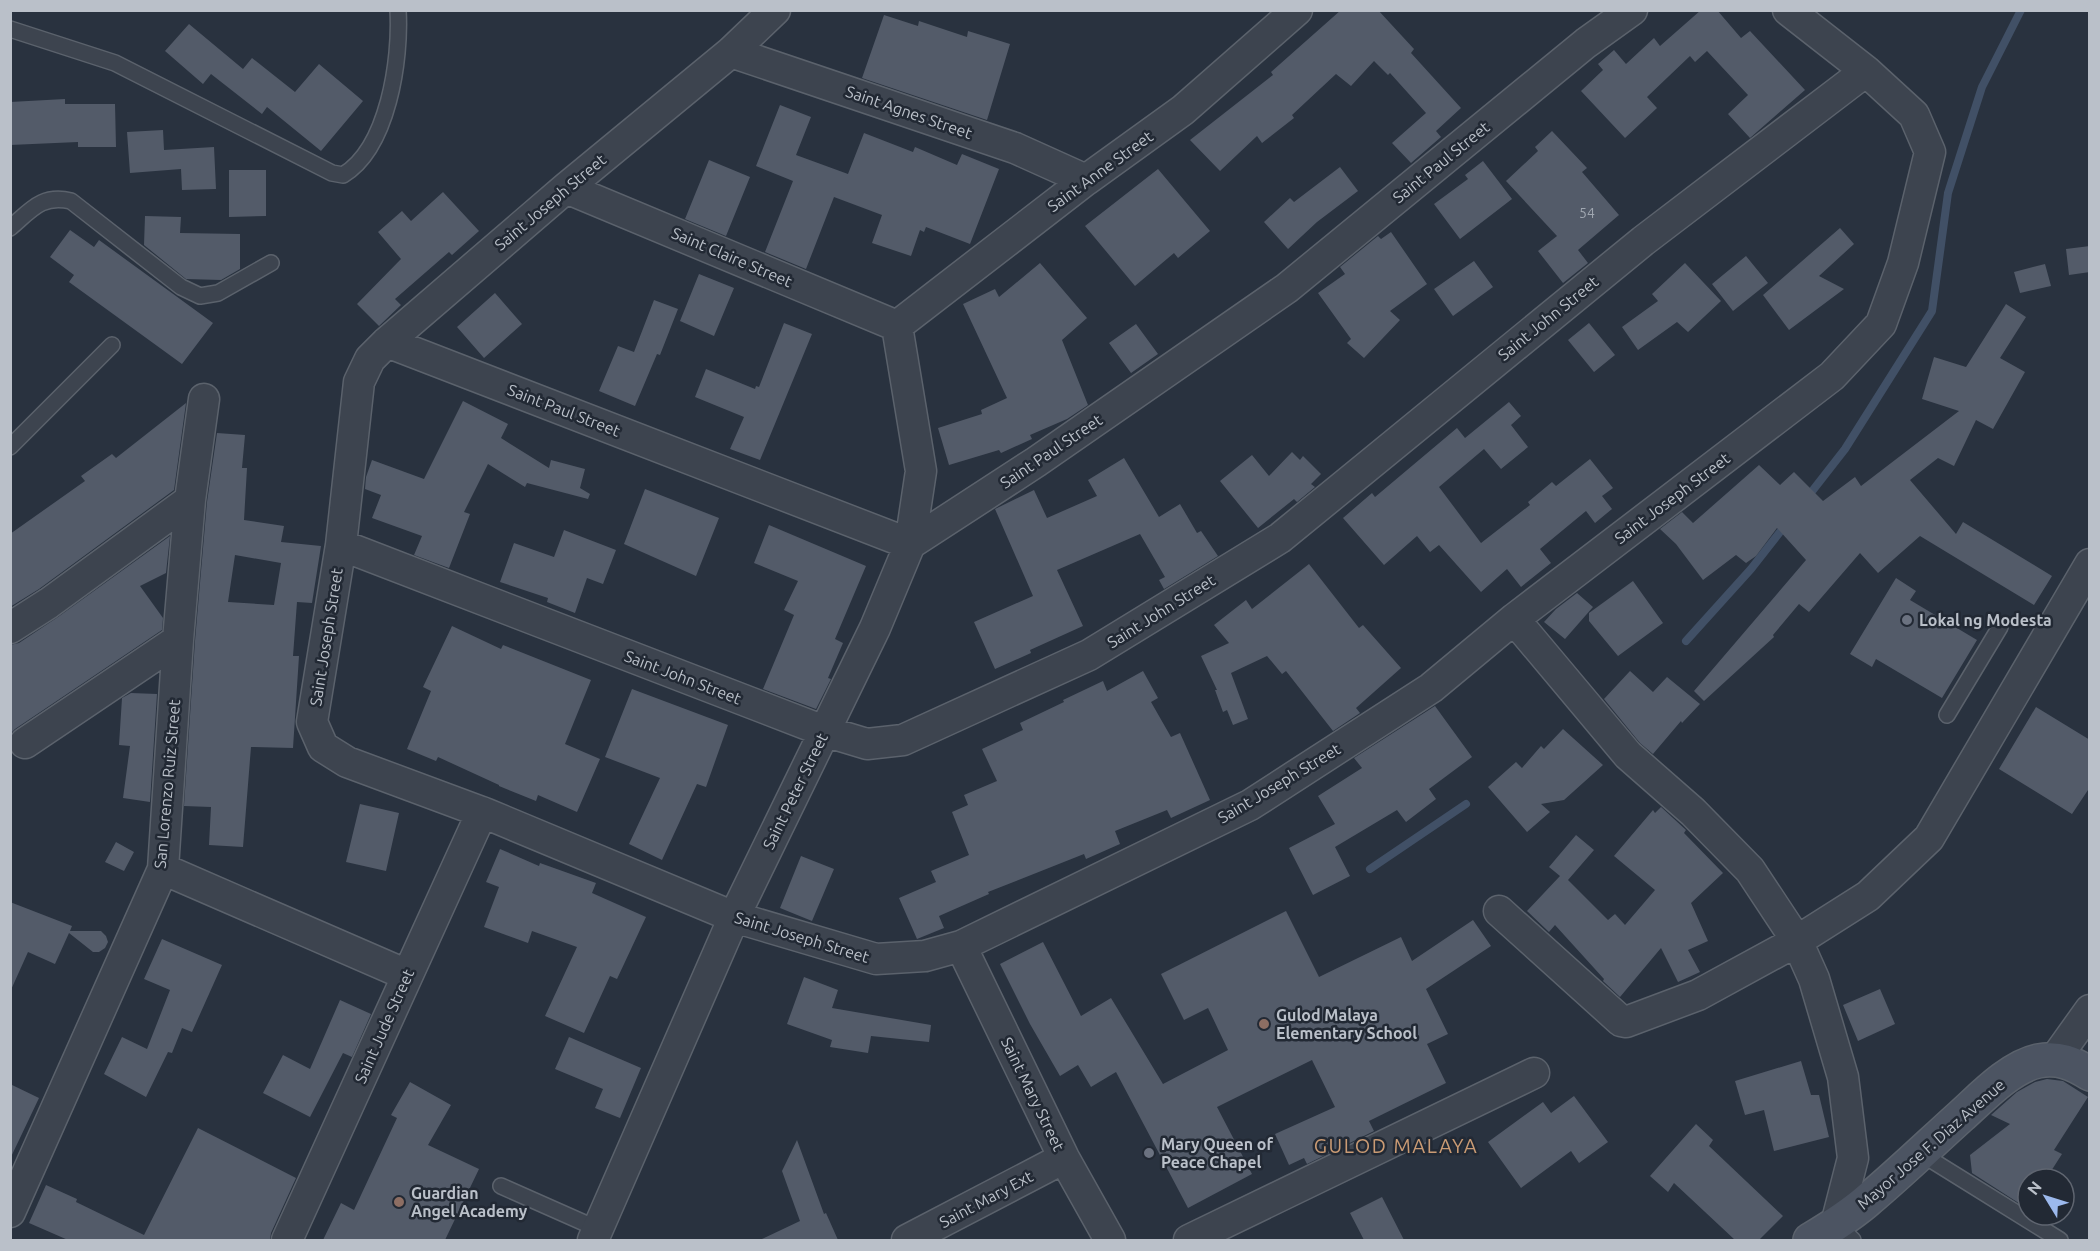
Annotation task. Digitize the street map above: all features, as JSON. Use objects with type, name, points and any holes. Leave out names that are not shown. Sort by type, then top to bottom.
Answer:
[{"type":"main road","name":"Mayor Jose F. Diaz Avenue","points":[[1833,1235],[1989,1091],[2016,1071],[2036,1061],[2055,1059]]},
{"type":"main road","points":[[2055,1059],[2069,1062],[2090,1074]]},
{"type":"street","name":"Saint Joseph Street","points":[[775,10],[730,52],[566,188],[370,359],[358,382],[341,545],[312,723],[322,747],[348,762],[482,812],[734,917],[876,960],[925,956],[961,946],[1250,805],[1431,688],[1514,619],[1832,376],[1881,324],[1903,263],[1930,152],[1914,115],[1866,71],[1788,10]]},
{"type":"street","name":"Saint Anne Street","points":[[897,326],[1086,180],[1184,110],[1297,10]]},
{"type":"street","name":"Saint Paul Street","points":[[387,342],[910,544],[1036,462],[1287,288],[1586,43],[1632,10]]},
{"type":"street","name":"Saint Agnes Street","points":[[730,52],[1015,148],[1086,180]]},
{"type":"street","name":"Saint John Street","points":[[341,545],[824,731],[867,744],[903,740],[1089,656],[1280,538],[1643,241],[1866,71]]},
{"type":"street","name":"Saint Claire Street","points":[[566,188],[897,326]]},
{"type":"street","name":"Saint Peter Street","points":[[596,1235],[734,917],[875,628],[910,544],[921,471],[897,326]]},
{"type":"street","name":"San Lorenzo Ruiz Street","points":[[10,1212],[163,869],[190,500],[204,399]]},
{"type":"street","points":[[10,628],[49,603],[190,500]]},
{"type":"street","points":[[1499,911],[1621,1021],[1626,1022],[1698,995],[1797,941],[1868,896],[1929,838],[2090,564]]},
{"type":"street","points":[[1514,619],[1628,755],[1693,812],[1750,870],[1797,941],[1814,979],[1843,1077],[1853,1158],[1833,1235]]},
{"type":"street","points":[[25,743],[178,640]]},
{"type":"street","name":"Saint Jude Street","points":[[287,1240],[482,812]]},
{"type":"street","points":[[163,869],[407,975]]},
{"type":"street","name":"Saint Mary Street","points":[[961,946],[1064,1158],[1110,1240]]},
{"type":"street","points":[[2055,1059],[2089,1013]]},
{"type":"street","points":[[1189,1240],[1534,1073]]},
{"type":"street","name":"Saint Mary Ext","points":[[907,1240],[1064,1158]]},
{"type":"lane","points":[[11,29],[116,63],[332,174],[343,175],[356,167],[367,152],[382,123],[395,71],[395,12]]},
{"type":"lane","points":[[10,228],[40,202],[58,198],[71,201],[181,287],[200,296],[218,293],[271,263]]},
{"type":"lane","points":[[10,447],[112,345]]},
{"type":"lane","points":[[1947,716],[2000,627]]},
{"type":"lane","points":[[1920,1153],[2060,1240]]},
{"type":"lane","points":[[501,1186],[596,1235]]},
{"type":"building","points":[[1341,10],[1378,10],[1414,49],[1411,53],[1461,108],[1436,131],[1441,137],[1411,163],[1392,143],[1426,113],[1390,73],[1388,75],[1374,61],[1351,86],[1336,74],[1292,115],[1294,118],[1262,143],[1257,136],[1220,171],[1190,140],[1273,75],[1271,72]]},
{"type":"building","points":[[1701,10],[1717,10],[1741,38],[1750,31],[1805,90],[1750,138],[1728,114],[1748,95],[1707,51],[1695,62],[1690,56],[1647,97],[1657,108],[1625,138],[1581,91],[1603,70],[1598,64],[1614,50],[1626,64],[1654,38],[1660,46]]},
{"type":"building","points":[[884,15],[918,26],[919,21],[967,37],[968,31],[1010,44],[987,120],[862,78]]},
{"type":"building","points":[[189,24],[243,69],[252,58],[295,92],[319,64],[363,101],[321,151],[267,107],[262,114],[211,74],[203,84],[165,51]]},
{"type":"building","points":[[65,99],[65,104],[115,104],[116,147],[78,147],[78,142],[10,145],[10,102]]},
{"type":"building","points":[[780,105],[811,117],[796,155],[848,174],[864,133],[913,152],[915,147],[957,165],[962,154],[999,169],[970,244],[926,227],[924,232],[920,230],[911,256],[872,243],[882,215],[834,197],[806,269],[765,252],[793,181],[756,166]]},
{"type":"building","points":[[163,130],[164,150],[214,147],[216,189],[182,190],[181,169],[130,173],[127,132]]},
{"type":"building","points":[[1552,131],[1587,168],[1582,172],[1619,215],[1578,250],[1588,263],[1563,283],[1538,251],[1557,236],[1506,181],[1538,151],[1535,147]]},
{"type":"building","points":[[709,160],[750,177],[726,236],[685,219]]},
{"type":"building","points":[[1483,161],[1512,199],[1460,239],[1434,204],[1468,179],[1465,175]]},
{"type":"building","points":[[1340,167],[1358,191],[1317,222],[1288,249],[1264,222],[1290,198],[1294,202]]},
{"type":"building","points":[[1158,169],[1210,231],[1178,258],[1174,253],[1135,286],[1085,226]]},
{"type":"building","points":[[229,170],[266,170],[266,216],[229,217]]},
{"type":"building","points":[[443,192],[479,231],[452,255],[449,252],[395,299],[401,305],[379,326],[357,304],[401,259],[378,232],[402,211],[411,221]]},
{"type":"building","points":[[145,216],[181,217],[180,233],[240,234],[240,269],[221,280],[186,279],[144,245]]},
{"type":"building","points":[[1840,228],[1854,244],[1819,276],[1844,289],[1789,330],[1763,295]]},
{"type":"building","points":[[70,230],[94,247],[99,240],[213,323],[182,364],[69,282],[74,275],[50,257]]},
{"type":"building","points":[[1391,232],[1427,284],[1390,311],[1400,320],[1364,358],[1347,343],[1351,339],[1318,293],[1345,274],[1340,267],[1378,236],[1381,239]]},
{"type":"building","points":[[2090,246],[2090,272],[2069,275],[2066,249]]},
{"type":"building","points":[[1746,256],[1768,283],[1733,311],[1712,284]]},
{"type":"building","points":[[1474,261],[1493,287],[1453,316],[1434,289]]},
{"type":"building","points":[[1040,263],[1087,318],[1062,340],[1088,405],[1067,419],[1030,435],[1032,439],[1001,453],[999,450],[949,465],[938,428],[982,414],[981,410],[1007,398],[963,304],[995,289],[999,297]]},
{"type":"building","points":[[1685,263],[1721,301],[1688,332],[1677,322],[1638,350],[1622,327],[1658,301],[1652,294]]},
{"type":"building","points":[[2045,264],[2051,286],[2020,293],[2014,272]]},
{"type":"building","points":[[699,274],[734,288],[714,336],[680,321]]},
{"type":"building","points":[[495,293],[522,324],[484,358],[457,327]]},
{"type":"building","points":[[654,300],[678,309],[660,355],[657,354],[635,406],[599,391],[618,346],[634,352]]},
{"type":"building","points":[[2006,304],[2026,317],[2000,358],[2025,372],[1993,429],[1976,420],[1954,466],[1938,458],[1910,480],[1956,534],[1963,522],[2052,576],[2034,605],[1920,536],[1878,573],[1860,553],[1809,612],[1799,604],[1773,635],[1774,637],[1704,701],[1694,691],[1806,560],[1777,528],[1756,556],[1746,563],[1736,555],[1703,580],[1676,544],[1660,529],[1682,512],[1693,523],[1759,465],[1780,485],[1794,472],[1823,501],[1855,477],[1861,486],[1959,411],[1922,399],[1934,357],[1966,367]]},
{"type":"building","points":[[784,323],[812,334],[760,460],[730,449],[744,417],[695,397],[706,369],[755,389],[756,386],[759,387]]},
{"type":"building","points":[[1589,323],[1615,355],[1594,372],[1568,340]]},
{"type":"building","points":[[1136,324],[1158,354],[1131,373],[1109,343]]},
{"type":"building","points":[[463,401],[508,424],[501,438],[549,468],[551,460],[585,469],[580,488],[590,494],[588,499],[527,483],[525,487],[488,464],[464,512],[470,514],[449,568],[414,555],[422,536],[372,518],[381,495],[365,489],[366,477],[372,460],[424,479]]},
{"type":"building","points":[[1509,402],[1521,416],[1511,425],[1528,447],[1501,469],[1484,449],[1439,487],[1481,543],[1530,505],[1528,502],[1552,482],[1556,486],[1590,459],[1613,488],[1602,496],[1612,509],[1595,523],[1586,511],[1540,549],[1551,563],[1521,587],[1507,569],[1481,592],[1439,545],[1430,552],[1417,536],[1384,565],[1343,518],[1372,493],[1375,497],[1457,428],[1465,438]]},
{"type":"building","points":[[186,403],[174,490],[39,589],[10,607],[10,534],[85,481],[81,476],[112,454],[116,458]]},
{"type":"building","points":[[217,433],[245,435],[242,468],[247,468],[244,520],[284,526],[281,542],[321,546],[312,603],[297,602],[293,656],[299,656],[293,748],[251,747],[243,847],[209,845],[211,807],[184,806],[207,502]],"holes":[[[235,555],[281,563],[274,605],[228,602]]]},
{"type":"building","points":[[1292,452],[1300,460],[1303,456],[1321,474],[1311,484],[1315,487],[1297,502],[1294,499],[1258,528],[1220,481],[1252,455],[1269,476]]},
{"type":"building","points":[[1124,458],[1159,517],[1180,504],[1197,533],[1201,531],[1218,556],[1164,589],[1159,580],[1165,577],[1140,534],[1057,570],[1083,626],[995,669],[974,622],[1033,596],[995,509],[1034,490],[1047,518],[1097,496],[1088,480]]},
{"type":"building","points":[[645,489],[719,518],[696,576],[624,544]]},
{"type":"building","points":[[769,525],[866,566],[835,639],[843,643],[828,678],[831,679],[816,709],[763,689],[794,615],[784,610],[798,581],[754,563]]},
{"type":"building","points":[[564,530],[616,550],[603,584],[587,578],[575,613],[547,602],[548,598],[500,582],[514,543],[554,557]]},
{"type":"building","points":[[170,536],[166,573],[140,586],[163,618],[162,630],[10,734],[10,645],[19,643],[58,617]]},
{"type":"building","points":[[1309,564],[1359,628],[1363,625],[1401,668],[1356,708],[1360,713],[1333,731],[1286,671],[1282,674],[1267,656],[1231,673],[1248,719],[1233,725],[1227,710],[1223,712],[1215,690],[1217,690],[1201,656],[1229,643],[1214,625],[1246,600],[1252,609]]},
{"type":"building","name":"Lokal ng Modesta","points":[[1896,578],[1916,591],[1910,600],[1977,640],[1942,698],[1876,659],[1872,667],[1850,654]]},
{"type":"building","points":[[1633,581],[1663,623],[1618,656],[1589,621],[1589,613]]},
{"type":"building","points":[[1577,593],[1593,607],[1565,639],[1544,622],[1556,609]]},
{"type":"building","points":[[452,626],[501,649],[503,645],[591,680],[565,744],[600,759],[577,812],[538,795],[536,801],[438,757],[436,761],[407,749],[431,691],[423,687]]},
{"type":"building","points":[[1143,671],[1158,698],[1151,702],[1171,737],[1180,733],[1210,800],[1171,818],[1167,810],[1115,831],[1120,844],[1086,859],[1084,854],[988,892],[989,894],[939,916],[944,928],[917,939],[899,898],[936,882],[931,871],[969,855],[952,812],[968,805],[964,795],[997,781],[982,749],[1023,730],[1020,723],[1064,702],[1063,700],[1103,681],[1107,691]]},
{"type":"building","points":[[1630,671],[1653,692],[1667,677],[1700,704],[1682,723],[1681,721],[1653,754],[1640,743],[1604,699]]},
{"type":"building","points":[[632,689],[728,725],[706,787],[697,784],[662,860],[629,844],[660,778],[605,757]]},
{"type":"building","points":[[131,693],[157,694],[150,802],[123,798],[130,746],[119,745],[122,698]]},
{"type":"building","points":[[1435,706],[1472,757],[1429,789],[1436,799],[1406,822],[1397,810],[1335,847],[1350,876],[1313,895],[1289,848],[1335,824],[1318,796],[1362,768],[1354,758]]},
{"type":"building","points":[[2036,707],[2090,740],[2090,787],[2072,814],[1999,769]]},
{"type":"building","points":[[1563,729],[1603,765],[1564,800],[1541,804],[1550,812],[1527,832],[1488,787],[1516,762],[1522,768],[1541,746],[1544,749]]},
{"type":"building","points":[[360,804],[399,813],[386,871],[346,862]]},
{"type":"building","points":[[1661,807],[1686,830],[1684,833],[1723,873],[1691,903],[1708,941],[1688,950],[1700,972],[1678,982],[1661,948],[1620,997],[1603,981],[1604,979],[1555,925],[1549,932],[1527,911],[1560,876],[1549,867],[1576,835],[1594,850],[1568,880],[1608,920],[1615,914],[1625,925],[1655,890],[1614,856],[1653,810],[1655,813]]},
{"type":"building","points":[[116,842],[134,852],[124,871],[105,862]]},
{"type":"building","points":[[500,849],[539,866],[540,863],[596,883],[592,893],[646,917],[617,979],[610,976],[584,1033],[545,1016],[577,947],[532,931],[528,943],[484,927],[499,887],[486,882]]},
{"type":"building","points":[[801,856],[834,869],[812,921],[780,908]]},
{"type":"building","points":[[10,902],[72,926],[70,931],[101,931],[108,942],[99,952],[93,952],[69,933],[55,964],[28,952],[10,992]]},
{"type":"building","points":[[1286,911],[1319,977],[1401,937],[1412,961],[1473,920],[1491,946],[1426,989],[1448,1034],[1427,1044],[1446,1083],[1369,1121],[1374,1131],[1307,1164],[1304,1158],[1289,1165],[1275,1134],[1335,1107],[1312,1060],[1217,1107],[1252,1174],[1188,1208],[1116,1072],[1091,1087],[1078,1065],[1060,1076],[1030,1024],[1000,964],[1043,942],[1081,1016],[1111,998],[1163,1084],[1228,1050],[1208,1008],[1184,1020],[1161,974]]},
{"type":"building","points":[[162,939],[222,965],[192,1032],[182,1028],[172,1053],[168,1052],[146,1097],[104,1074],[122,1037],[147,1049],[170,990],[144,979]]},
{"type":"building","points":[[804,977],[838,990],[832,1008],[931,1025],[929,1042],[871,1036],[868,1053],[830,1047],[832,1040],[787,1024]]},
{"type":"building","points":[[1880,989],[1895,1024],[1858,1041],[1843,1005]]},
{"type":"building","points":[[340,1000],[371,1014],[352,1057],[343,1053],[310,1117],[263,1093],[283,1055],[310,1069]]},
{"type":"building","points":[[569,1037],[641,1068],[620,1118],[595,1108],[603,1089],[555,1069]]},
{"type":"building","points":[[1801,1061],[1811,1095],[1819,1095],[1829,1137],[1774,1151],[1764,1110],[1745,1115],[1735,1081]]},
{"type":"building","points":[[2047,1079],[2063,1081],[2088,1097],[2054,1150],[2062,1154],[2054,1167],[2016,1167],[2016,1201],[1972,1173],[1970,1155],[2010,1124],[1991,1115],[2017,1092],[2035,1082]]},
{"type":"building","name":"Guardian Angel Academy","points":[[410,1082],[451,1105],[428,1145],[479,1169],[445,1240],[323,1240],[341,1203],[354,1210],[397,1118],[391,1115]]},
{"type":"building","points":[[10,1084],[39,1098],[10,1159]]},
{"type":"building","points":[[1574,1096],[1608,1142],[1579,1163],[1571,1151],[1521,1188],[1488,1142],[1543,1102],[1551,1113]]},
{"type":"building","points":[[1696,1124],[1713,1140],[1709,1146],[1783,1216],[1759,1240],[1735,1240],[1674,1183],[1668,1192],[1650,1176]]},
{"type":"building","points":[[198,1128],[296,1178],[270,1240],[68,1240],[29,1223],[46,1185],[144,1235]]},
{"type":"building","points":[[797,1140],[824,1214],[826,1213],[838,1240],[760,1240],[800,1221],[782,1171]]},
{"type":"building","points":[[1382,1197],[1404,1240],[1364,1240],[1350,1213]]},
{"type":"waterway","points":[[1806,499],[1845,449],[1932,311],[1948,193],[1982,87],[2021,10]]},
{"type":"waterway","points":[[1686,641],[1751,569],[1787,523]]},
{"type":"waterway","points":[[1370,869],[1466,804]]},
{"type":"place","name":"Lokal ng Modesta","points":[[1907,620]]},
{"type":"place","name":"Gulod Malaya Elementary School","points":[[1264,1024]]},
{"type":"place","name":"Mary Queen of Peace Chapel","points":[[1149,1153]]},
{"type":"place","name":"Guardian Angel Academy","points":[[399,1202]]},
{"type":"district","name":"GULOD MALAYA","points":[[1396,1145]]}]
